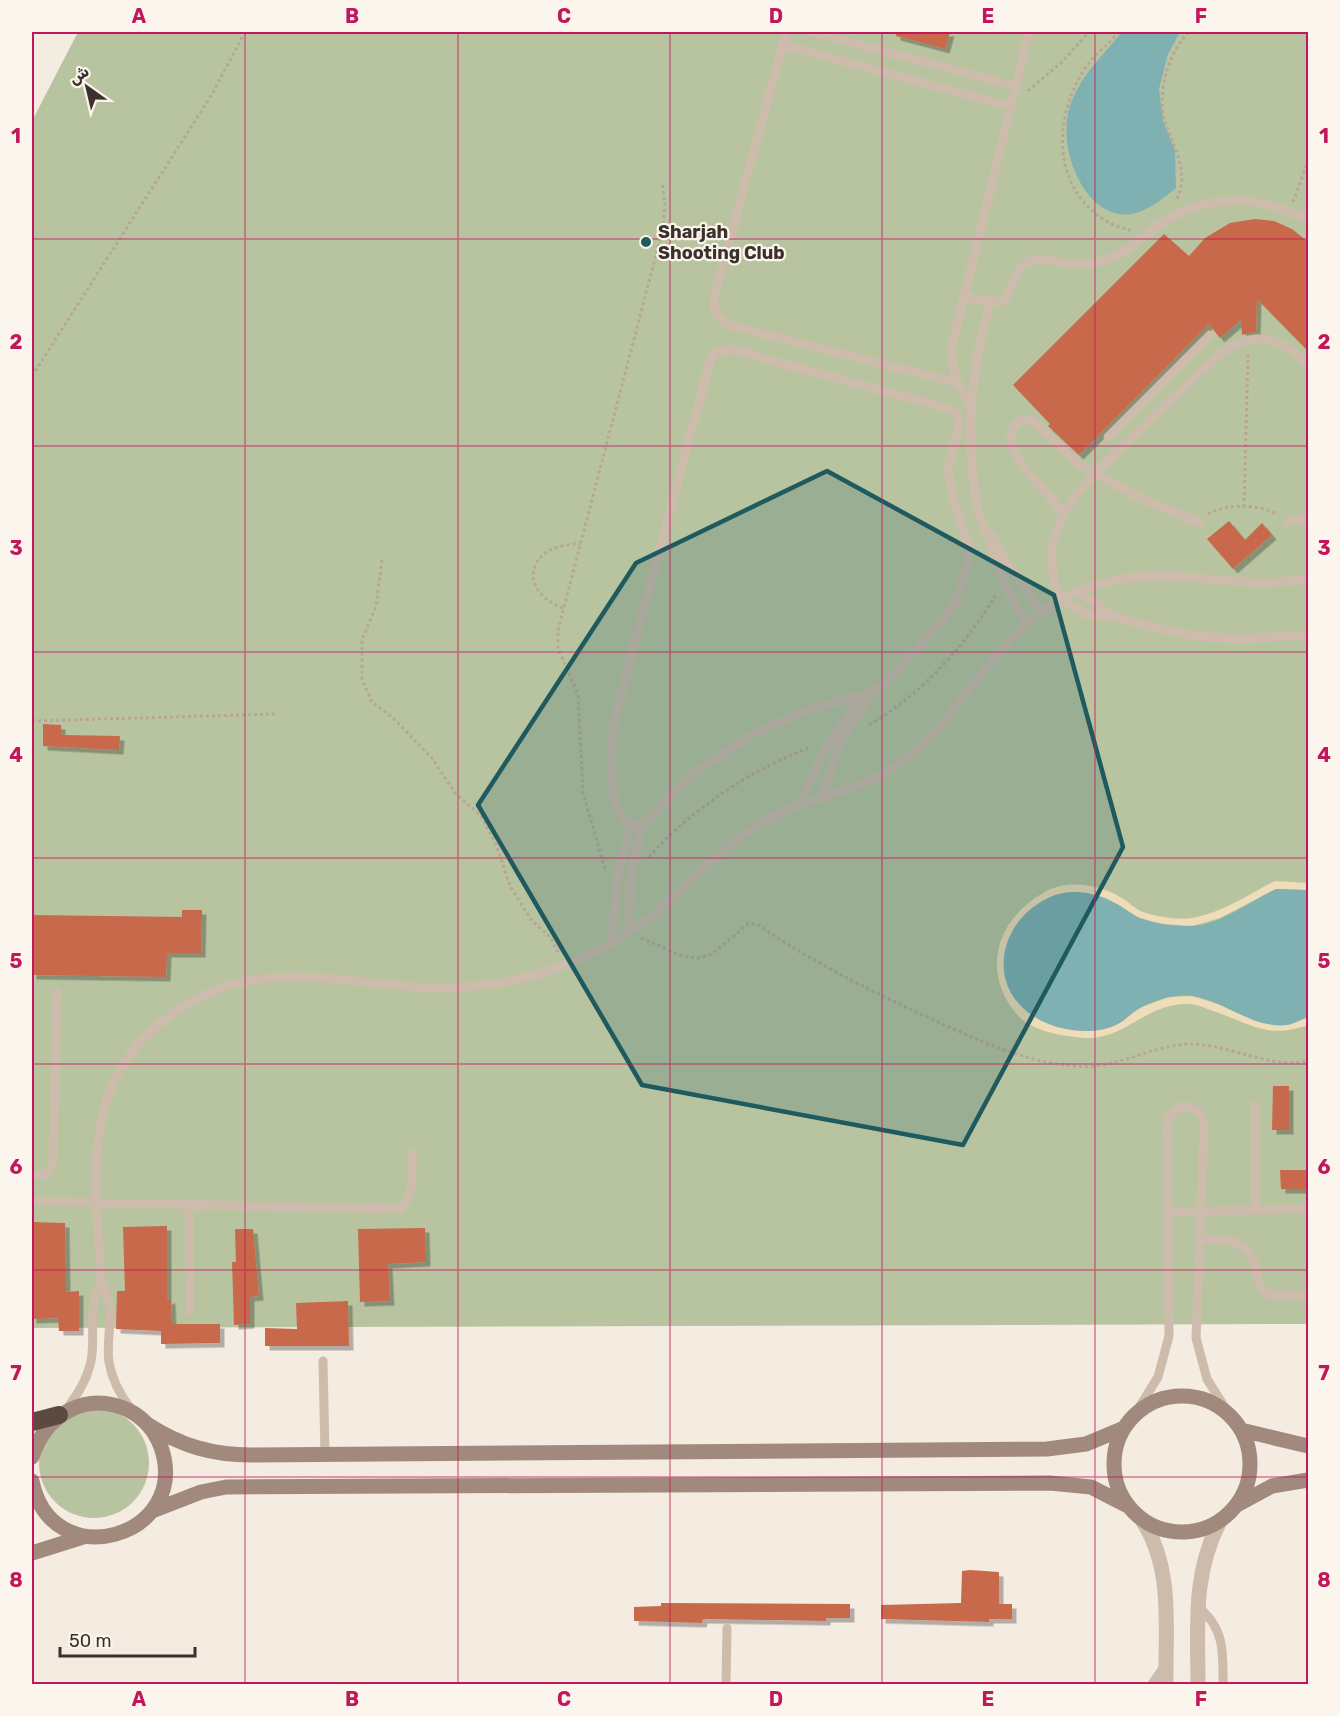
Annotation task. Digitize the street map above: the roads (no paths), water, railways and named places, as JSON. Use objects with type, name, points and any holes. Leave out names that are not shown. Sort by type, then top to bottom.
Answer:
[{"type":"highway","points":[[32,1422],[63,1413]]},
{"type":"street","points":[[1128,1506],[1118,1489],[1113,1469],[1115,1448],[1122,1430],[1135,1414],[1152,1402],[1172,1396],[1192,1396],[1212,1402],[1229,1414],[1241,1430],[1250,1461],[1244,1493],[1220,1521],[1202,1562],[1198,1607],[1198,1684]]},
{"type":"street","points":[[32,1457],[37,1441],[63,1413],[82,1404],[100,1403],[118,1406],[134,1413],[171,1439],[197,1449],[224,1455],[1047,1449],[1086,1444],[1122,1430]]},
{"type":"street","points":[[32,1481],[34,1495],[46,1514],[62,1528],[83,1537],[102,1538],[121,1534],[138,1524],[152,1511],[161,1494],[165,1476],[164,1457],[158,1439],[147,1424]]},
{"type":"street","points":[[1241,1430],[1308,1446]]},
{"type":"street","points":[[1234,1507],[1272,1486],[1308,1480]]},
{"type":"street","points":[[152,1511],[201,1492],[253,1486],[1071,1483],[1110,1495],[1128,1506],[1142,1520],[1161,1555],[1165,1575],[1166,1684]]},
{"type":"street","points":[[1142,1520],[1161,1529],[1181,1532],[1201,1529],[1220,1521]]},
{"type":"street","points":[[32,1553],[83,1537]]},
{"type":"lane","points":[[786,32],[713,306],[719,319],[725,324],[958,383]]},
{"type":"lane","points":[[812,32],[1015,86]]},
{"type":"lane","points":[[1027,623],[1003,585],[991,542],[980,519],[972,466],[971,405],[958,383],[952,365],[952,346],[1009,106],[1029,32]]},
{"type":"lane","points":[[783,45],[1009,106]]},
{"type":"lane","points":[[963,297],[990,303],[1005,299],[1017,272],[1029,261],[1046,259],[1072,264],[1103,261],[1131,247],[1164,222],[1187,210],[1212,203],[1238,201],[1264,204],[1308,217]]},
{"type":"lane","points":[[971,412],[977,357],[990,303]]},
{"type":"lane","points":[[1108,436],[1210,335]]},
{"type":"lane","points":[[1308,364],[1283,343],[1272,339],[1249,340],[1225,350],[1083,485],[1063,514],[1051,548],[1054,584],[1062,599],[1085,614],[1113,616],[1154,628],[1197,636],[1239,639],[1308,635]]},
{"type":"lane","points":[[629,933],[630,879],[642,825],[693,774],[734,745],[804,711],[874,690],[895,675],[955,604],[963,585],[968,545],[948,467],[959,427],[956,413],[949,407],[730,349],[720,350],[710,361],[612,734],[612,778],[621,817],[631,826],[642,825]]},
{"type":"lane","points":[[1171,374],[1184,387]]},
{"type":"lane","points":[[1063,514],[1053,497],[1016,457],[1011,438],[1017,423],[1024,419],[1032,420],[1064,452],[1095,473],[1140,498],[1200,523]]},
{"type":"lane","points":[[980,519],[1010,568],[1042,611]]},
{"type":"lane","points":[[1288,522],[1308,519]]},
{"type":"lane","points":[[134,1413],[113,1380],[109,1360],[109,1300],[101,1284],[98,1143],[102,1108],[115,1074],[135,1045],[162,1021],[194,1001],[229,986],[267,977],[304,975],[416,987],[454,988],[528,977],[564,965],[629,933],[674,896],[719,853],[771,817],[800,804],[874,779],[911,755],[949,716],[994,656],[1027,623],[1062,599],[1110,580],[1142,575],[1175,574],[1240,584],[1274,584],[1308,579]]},
{"type":"lane","points":[[1079,591],[1113,616]]},
{"type":"lane","points":[[800,804],[814,770],[874,690]]},
{"type":"lane","points":[[822,797],[836,740],[862,695]]},
{"type":"lane","points":[[610,944],[614,896],[631,826]]},
{"type":"lane","points":[[32,1176],[46,1174],[53,1168],[57,992]]},
{"type":"lane","points":[[1254,1105],[1256,1210]]},
{"type":"lane","points":[[1135,1414],[1158,1377],[1169,1336],[1167,1125],[1168,1117],[1182,1106],[1199,1111],[1204,1118],[1196,1338],[1207,1379],[1229,1414]]},
{"type":"lane","points":[[32,1201],[399,1209],[408,1202],[413,1153]]},
{"type":"lane","points":[[189,1205],[190,1311]]},
{"type":"lane","points":[[1167,1212],[1308,1209]]},
{"type":"lane","points":[[1200,1239],[1233,1241],[1243,1246],[1255,1265],[1257,1284],[1268,1294],[1308,1296]]},
{"type":"lane","points":[[63,1413],[85,1380],[91,1363],[94,1296],[101,1284]]},
{"type":"lane","points":[[323,1361],[325,1455]]},
{"type":"lane","points":[[1198,1607],[1217,1626],[1221,1639],[1223,1684]]},
{"type":"lane","points":[[726,1684],[727,1628]]},
{"type":"lane","points":[[1152,1684],[1166,1663]]},
{"type":"water","points":[[1122,32],[1180,32],[1168,54],[1159,89],[1163,121],[1175,151],[1176,188],[1150,207],[1132,214],[1116,213],[1102,207],[1090,197],[1074,168],[1067,135],[1067,120],[1075,94],[1088,72]]},
{"type":"water","points":[[1276,889],[1308,890],[1308,1017],[1292,1024],[1262,1023],[1216,1003],[1186,996],[1152,1002],[1118,1024],[1106,1028],[1080,1031],[1053,1026],[1030,1014],[1016,1001],[1007,984],[1004,957],[1013,930],[1031,909],[1056,895],[1083,892],[1101,896],[1146,920],[1189,926],[1212,922]]},
{"type":"place","name":"Sharjah Shooting Club","points":[[646,242]]}]
